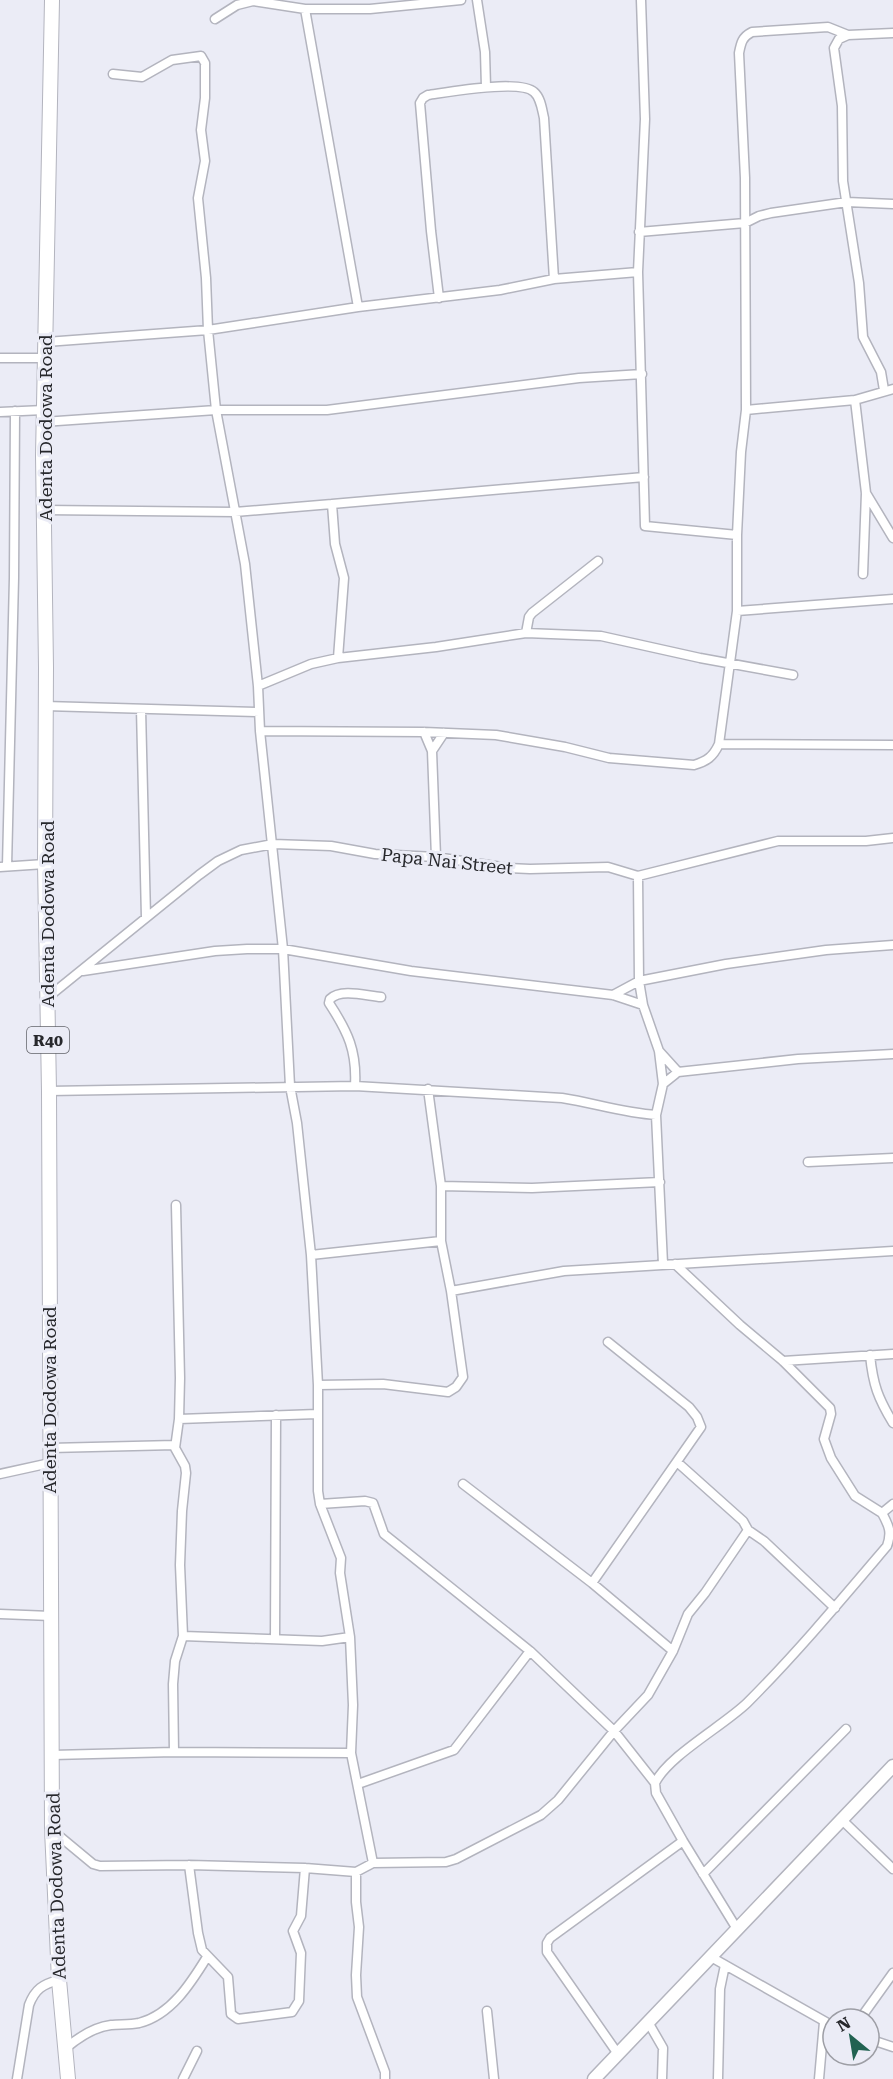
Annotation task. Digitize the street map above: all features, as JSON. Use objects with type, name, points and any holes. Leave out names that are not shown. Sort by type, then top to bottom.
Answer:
[{"type":"main road","name":"Adenta Dodowa Road","points":[[52,0],[44,416],[52,1830],[59,1980],[68,2079]]},
{"type":"street","points":[[215,19],[245,2],[289,5],[305,9],[370,9],[461,0]]},
{"type":"street","points":[[477,0],[485,52],[486,87]]},
{"type":"street","points":[[641,0],[645,119],[638,272],[646,527],[737,535]]},
{"type":"street","points":[[305,9],[358,307]]},
{"type":"street","points":[[260,731],[496,735],[565,747],[609,758],[694,765],[711,758],[718,744],[737,611],[737,535],[741,452],[746,410],[745,224],[739,53],[741,42],[752,32],[819,27],[835,29],[848,35]]},
{"type":"street","points":[[746,410],[855,400],[889,389],[863,337],[860,283],[843,181],[842,106],[834,48],[839,39],[848,35],[893,33]]},
{"type":"street","points":[[113,74],[142,77],[176,59],[201,56],[206,63],[201,130],[205,167],[198,198],[207,278],[208,330],[216,410],[245,564],[258,686],[258,712],[283,949],[290,1086],[297,1123],[311,1255],[318,1385],[316,1414],[320,1504],[339,1551],[350,1637],[353,1705],[351,1753],[373,1863]]},
{"type":"street","points":[[439,298],[420,104],[428,95],[486,87],[526,87],[533,91],[541,104],[544,118],[554,279]]},
{"type":"street","points":[[639,232],[745,224],[759,216],[771,213],[848,202],[893,204]]},
{"type":"street","points":[[46,342],[208,330],[358,307],[500,290],[554,279],[638,272]]},
{"type":"street","points":[[0,358],[45,357]]},
{"type":"street","points":[[0,412],[15,411],[44,416],[216,410],[327,410],[579,378],[642,374]]},
{"type":"street","points":[[855,400],[866,493],[863,574]]},
{"type":"street","points":[[15,411],[14,578],[4,867],[45,864]]},
{"type":"street","points":[[44,510],[235,512],[644,477]]},
{"type":"street","points":[[866,493],[893,538]]},
{"type":"street","points":[[332,504],[335,544],[344,579],[338,658]]},
{"type":"street","points":[[526,633],[529,616],[598,561]]},
{"type":"street","points":[[737,611],[893,599]]},
{"type":"street","points":[[258,686],[311,664],[338,658],[436,647],[526,633],[601,636],[700,658],[793,675]]},
{"type":"street","points":[[45,706],[258,712]]},
{"type":"street","points":[[141,709],[146,917]]},
{"type":"street","points":[[424,732],[432,751],[436,857]]},
{"type":"street","points":[[432,751],[444,733]]},
{"type":"street","points":[[718,744],[893,745]]},
{"type":"street","points":[[663,1264],[656,1115],[663,1083],[659,1051],[643,1005],[639,981],[638,876],[778,841],[866,841],[893,838]]},
{"type":"street","name":"Papa Nai Street","points":[[46,998],[218,861],[241,850],[273,844],[314,844],[375,854],[436,857],[519,868],[608,867],[638,876]]},
{"type":"street","points":[[613,995],[639,981],[726,963],[826,950],[893,945]]},
{"type":"street","points":[[80,971],[215,951],[283,949],[411,971],[613,995],[643,1005]]},
{"type":"street","points":[[355,1086],[356,1069],[348,1034],[329,1003],[330,999],[333,995],[341,994],[381,997]]},
{"type":"street","points":[[659,1051],[678,1072]]},
{"type":"street","points":[[663,1083],[678,1072],[798,1059],[893,1054]]},
{"type":"street","points":[[49,1091],[355,1086],[561,1098],[626,1113],[656,1115]]},
{"type":"street","points":[[318,1385],[383,1384],[448,1392],[456,1387],[463,1377],[451,1291],[441,1241],[441,1186],[428,1089]]},
{"type":"street","points":[[808,1162],[893,1158]]},
{"type":"street","points":[[441,1186],[532,1188],[660,1182]]},
{"type":"street","points":[[174,1752],[173,1684],[175,1661],[183,1636],[180,1565],[186,1469],[176,1452],[179,1419],[179,1332],[176,1205]]},
{"type":"street","points":[[311,1255],[441,1241]]},
{"type":"street","points":[[451,1291],[564,1271],[893,1251]]},
{"type":"street","points":[[655,1784],[666,1768],[745,1705],[835,1608],[887,1546],[891,1536],[890,1528],[882,1513],[855,1496],[837,1469],[824,1442],[831,1414],[830,1408],[783,1361],[675,1264]]},
{"type":"street","points":[[592,1583],[701,1427],[689,1407],[608,1342]]},
{"type":"street","points":[[783,1361],[893,1354]]},
{"type":"street","points":[[870,1355],[872,1380],[881,1403],[893,1423]]},
{"type":"street","points":[[179,1419],[316,1414]]},
{"type":"street","points":[[275,1639],[276,1415]]},
{"type":"street","points":[[50,1448],[176,1445]]},
{"type":"street","points":[[677,1462],[835,1608]]},
{"type":"street","points":[[0,1474],[50,1463]]},
{"type":"street","points":[[463,1484],[592,1583],[673,1651]]},
{"type":"street","points":[[320,1504],[365,1501],[373,1503],[384,1534],[530,1651],[614,1731],[655,1784],[656,1793],[683,1841],[737,1929]]},
{"type":"street","points":[[882,1513],[893,1504]]},
{"type":"street","points":[[52,1830],[93,1864],[108,1866],[189,1865],[305,1868],[356,1872],[373,1863],[446,1862],[456,1858],[541,1815],[570,1787],[614,1731],[648,1695],[673,1651],[688,1614],[748,1530]]},
{"type":"street","points":[[0,1614],[51,1616]]},
{"type":"street","points":[[183,1636],[322,1641],[350,1637]]},
{"type":"street","points":[[358,1784],[453,1750],[530,1651]]},
{"type":"street","points":[[703,1874],[846,1730]]},
{"type":"street","points":[[52,1755],[174,1752],[351,1753]]},
{"type":"street","points":[[594,2079],[893,1766]]},
{"type":"street","points":[[841,1819],[893,1869]]},
{"type":"street","points":[[618,2054],[547,1952],[547,1943],[550,1938],[683,1841]]},
{"type":"street","points":[[189,1865],[202,1950],[228,1977],[231,2014],[238,2019],[292,2012],[299,2001],[301,1953],[293,1931],[301,1916],[305,1868]]},
{"type":"street","points":[[356,1872],[359,1927],[357,1997],[385,2072],[385,2079]]},
{"type":"street","points":[[711,1956],[821,2019]]},
{"type":"street","points":[[66,2048],[93,2030],[110,2025],[138,2023],[168,2008],[193,1980],[207,1957]]},
{"type":"street","points":[[718,2079],[720,1989],[725,1965]]},
{"type":"street","points":[[869,2007],[893,1974]]},
{"type":"street","points":[[17,2079],[29,2005],[33,1995],[39,1988],[59,1980]]},
{"type":"street","points":[[488,2011],[494,2079]]},
{"type":"street","points":[[648,2022],[663,2048],[662,2079]]},
{"type":"street","points":[[183,2079],[197,2051]]}]
